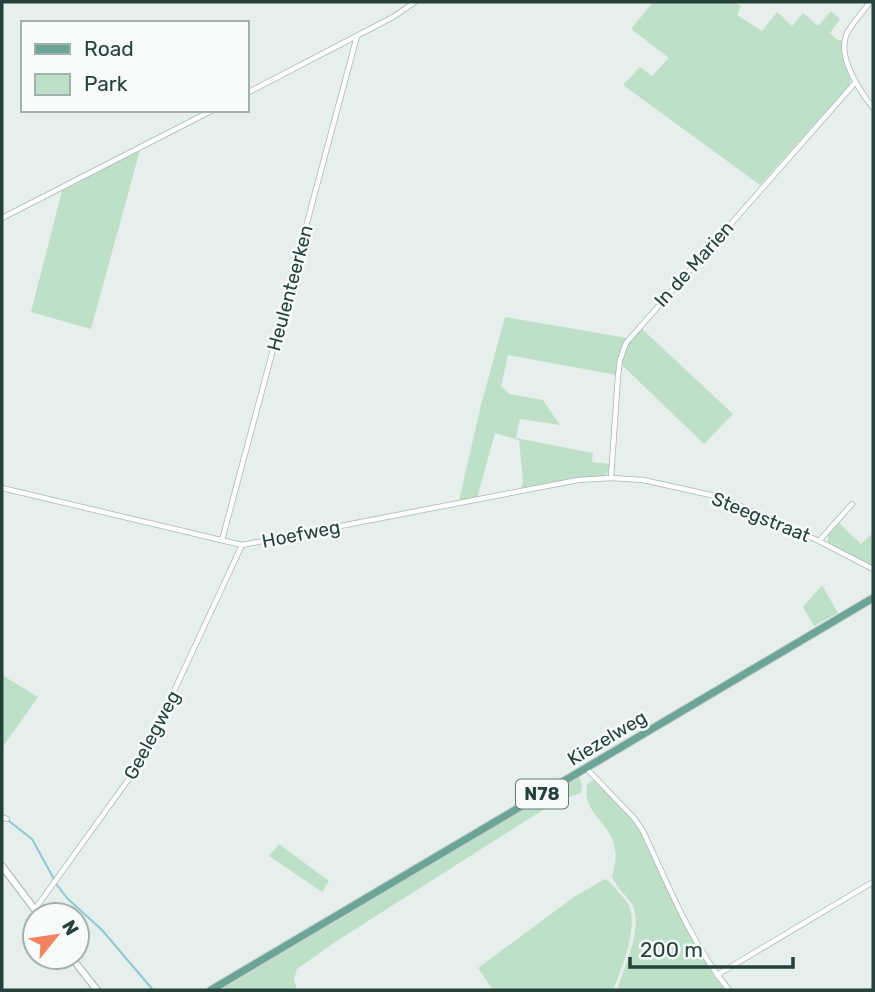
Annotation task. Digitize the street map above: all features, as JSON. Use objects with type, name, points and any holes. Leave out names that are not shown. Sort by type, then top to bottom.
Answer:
[{"type":"main road","name":"Kiezelweg","points":[[211,990],[873,598]]},
{"type":"street","points":[[248,92],[393,18],[415,2]]},
{"type":"street","points":[[870,2],[848,32],[845,41],[854,84],[873,108]]},
{"type":"street","name":"Heulenteerken","points":[[222,540],[357,36]]},
{"type":"street","name":"In de Marien","points":[[611,478],[619,368],[626,343],[854,84]]},
{"type":"street","points":[[2,218],[209,112]]},
{"type":"street","name":"Steegstraat","points":[[519,491],[578,480],[643,480],[720,497],[819,541],[873,569]]},
{"type":"street","name":"Hoefweg","points":[[2,488],[243,545],[519,491]]},
{"type":"street","points":[[819,541],[852,504]]},
{"type":"street","name":"Geelegweg","points":[[45,901],[145,755],[243,545]]},
{"type":"street","points":[[586,768],[643,831],[685,921],[729,990]]},
{"type":"street","points":[[2,866],[29,901]]},
{"type":"street","points":[[717,975],[873,882]]},
{"type":"street","points":[[82,971],[97,990]]},
{"type":"green space","points":[[653,2],[734,2],[741,6],[737,15],[762,31],[777,12],[792,26],[803,13],[818,26],[831,11],[840,19],[830,33],[837,40],[843,41],[851,80],[848,87],[760,185],[623,85],[640,67],[652,76],[669,58],[631,29]]},
{"type":"green space","points":[[140,150],[91,329],[31,312],[62,191]]},
{"type":"green space","points":[[505,317],[627,338],[621,350],[617,375],[508,355],[501,386],[509,394],[543,400],[560,425],[520,419],[516,438],[593,453],[592,462],[610,464],[608,473],[604,476],[557,481],[521,489],[523,481],[519,440],[495,433],[477,498],[459,501],[480,409]]},
{"type":"green space","points":[[640,327],[733,414],[704,444],[621,364],[626,346]]},
{"type":"green space","points":[[838,522],[861,544],[873,533],[873,566],[828,543],[828,533]]},
{"type":"green space","points":[[822,585],[838,613],[814,626],[803,607]]},
{"type":"green space","points":[[2,675],[38,697],[2,748]]},
{"type":"green space","points":[[579,777],[581,793],[557,801],[297,969],[294,979],[297,990],[220,990]]},
{"type":"green space","points":[[594,780],[641,832],[696,947],[725,990],[617,990],[632,947],[635,913],[632,904],[612,877],[616,856],[612,839],[589,803],[587,784]]},
{"type":"green space","points":[[279,844],[329,881],[322,892],[269,856]]},
{"type":"green space","points":[[605,879],[626,901],[632,917],[628,949],[613,990],[493,990],[478,968],[574,897]]},
{"type":"waterway","points":[[9,821],[32,839],[54,879]]},
{"type":"waterway","points":[[57,885],[67,898],[102,930],[153,990]]}]
